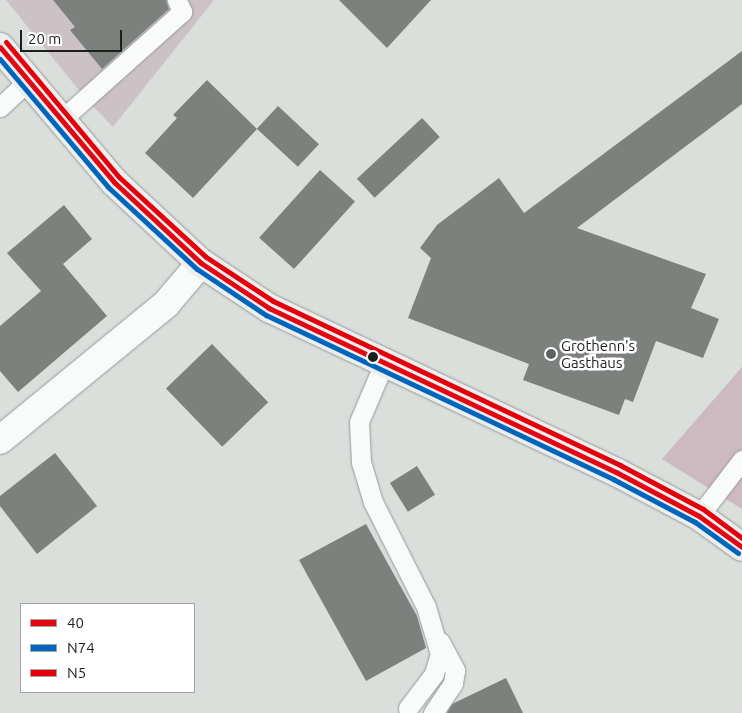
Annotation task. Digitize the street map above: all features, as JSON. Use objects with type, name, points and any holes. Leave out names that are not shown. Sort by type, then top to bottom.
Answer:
[{"type":"main road","points":[[0,47],[60,122],[114,182],[201,263],[269,308],[616,472],[699,516],[742,547]]},
{"type":"street","points":[[0,440],[166,304],[201,263]]},
{"type":"lane","points":[[60,122],[182,12],[177,0]]},
{"type":"lane","points":[[0,107],[28,81]]},
{"type":"lane","points":[[384,364],[360,422],[361,462],[373,502],[402,554],[433,629],[455,670],[453,683],[433,713]]},
{"type":"lane","points":[[699,516],[742,460]]},
{"type":"lane","points":[[408,708],[434,674],[440,654],[433,629]]},
{"type":"shaded area","points":[[6,0],[214,0],[113,127],[86,99]]},
{"type":"shaded area","points":[[742,367],[742,509],[662,459]]},
{"type":"building","points":[[53,0],[166,0],[169,9],[102,69],[70,30],[75,27]]},
{"type":"building","points":[[339,0],[431,0],[387,48]]},
{"type":"building","points":[[742,51],[742,104],[577,228],[706,274],[691,308],[719,319],[703,358],[656,341],[633,402],[625,399],[619,415],[523,380],[529,364],[408,318],[431,258],[420,248],[437,225],[499,178],[524,213]]},
{"type":"building","points":[[207,80],[257,129],[193,198],[145,153],[177,118],[173,115]]},
{"type":"building","points":[[278,106],[319,144],[298,167],[257,129]]},
{"type":"building","points":[[422,118],[440,137],[375,198],[357,179]]},
{"type":"building","points":[[320,170],[355,201],[294,269],[259,238]]},
{"type":"building","points":[[64,205],[92,239],[63,264],[107,316],[18,392],[0,371],[0,326],[41,291],[7,253]]},
{"type":"building","points":[[212,344],[268,402],[222,447],[166,388]]},
{"type":"building","points":[[55,453],[97,506],[37,554],[0,506],[0,496]]},
{"type":"building","points":[[417,466],[435,495],[408,512],[390,483]]},
{"type":"building","points":[[366,524],[417,616],[426,648],[366,681],[299,560]]},
{"type":"building","points":[[506,678],[523,713],[447,713],[452,704]]},
{"type":"transit line","name":"N5","points":[[6,42],[119,177],[206,257],[273,301],[620,465],[703,509],[742,538]]},
{"type":"transit line","name":"40","points":[[0,47],[114,182],[201,263],[269,308],[616,472],[699,516],[742,547]]},
{"type":"transit line","name":"N74","points":[[0,59],[108,187],[197,269],[266,315],[613,479],[695,522],[738,553]]},
{"type":"place","name":"Grothenn's Gasthaus","points":[[551,354]]}]
